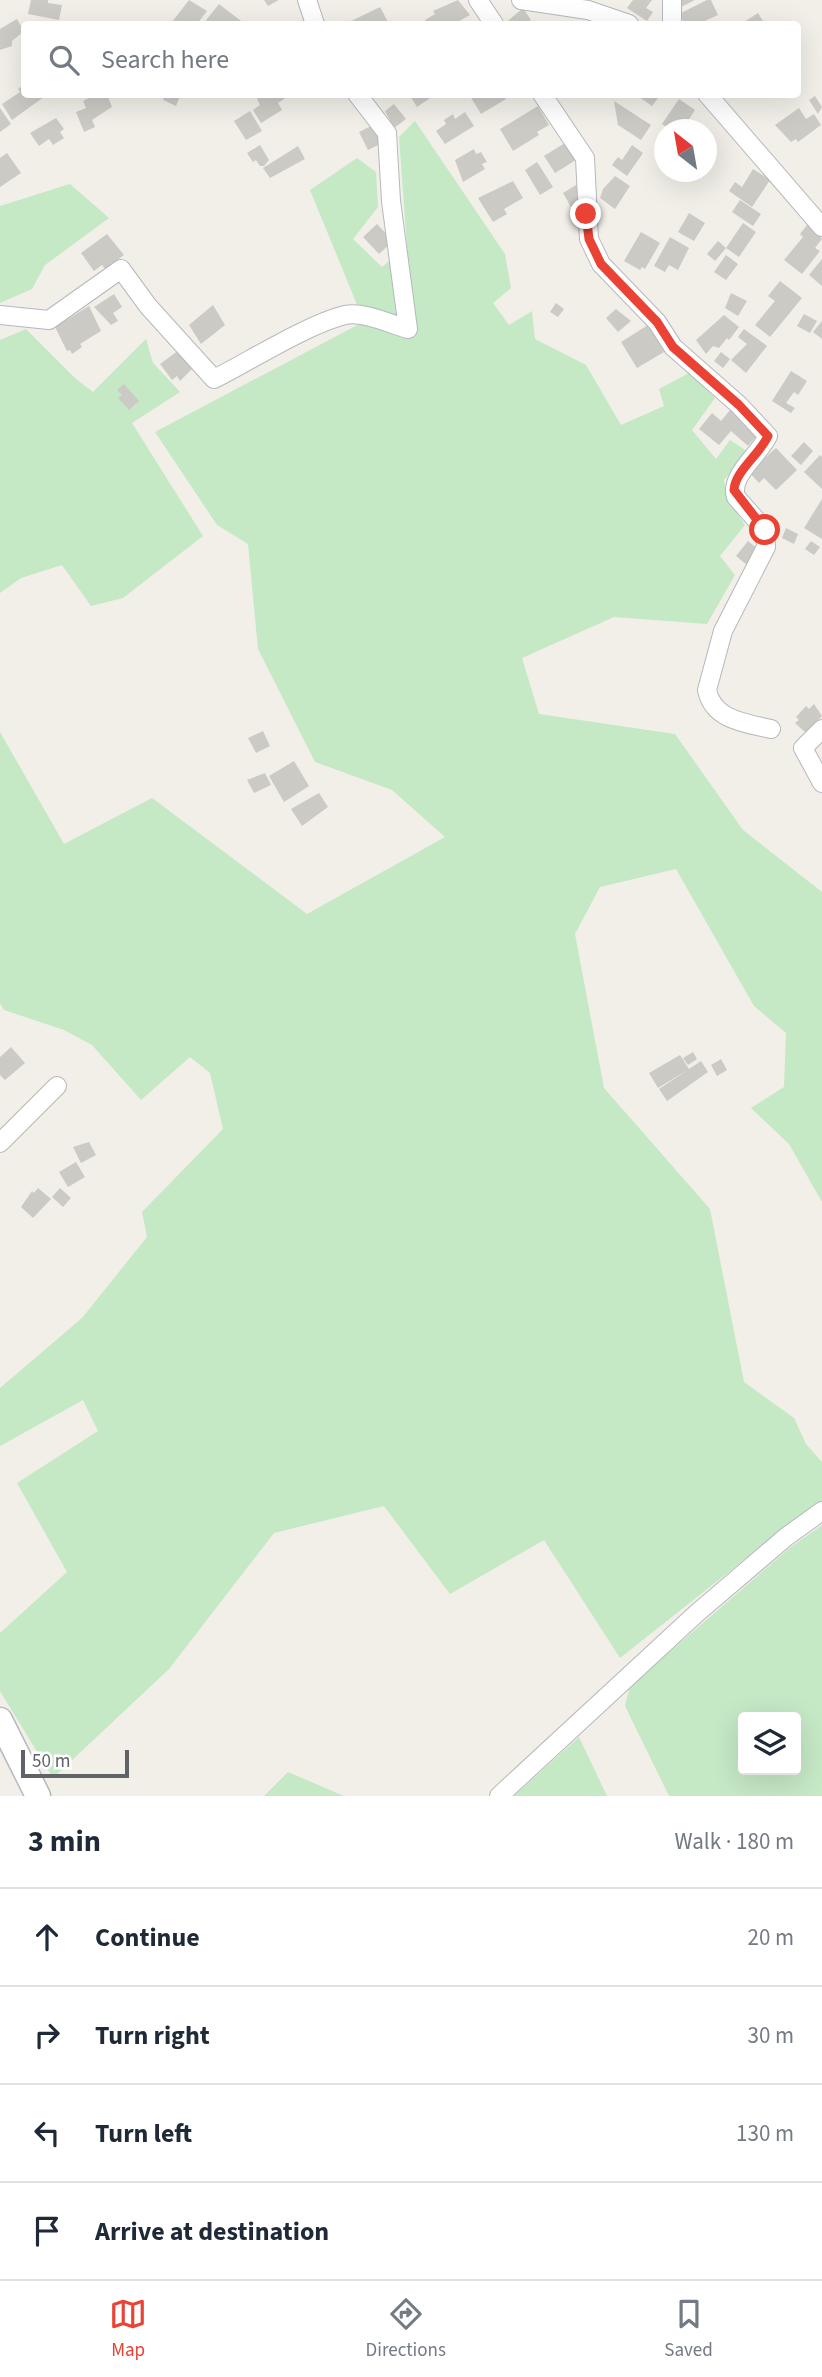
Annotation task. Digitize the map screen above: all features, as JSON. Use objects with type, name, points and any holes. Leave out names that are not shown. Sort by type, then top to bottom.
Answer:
[{"type":"main road","points":[[0,1720],[38,1796]]},
{"type":"street","points":[[307,0],[314,21]]},
{"type":"street","points":[[478,0],[492,21]]},
{"type":"street","points":[[521,0],[573,4],[620,21]]},
{"type":"street","points":[[673,0],[673,21]]},
{"type":"street","points":[[0,315],[49,320],[121,269],[148,306],[214,379],[279,345],[346,315],[361,315],[408,328],[391,201],[387,133],[360,98]]},
{"type":"street","points":[[545,98],[585,158],[589,239],[601,264],[657,322],[673,347],[739,405],[768,436],[762,449],[737,479],[734,490],[765,530],[766,547],[723,631],[707,690],[709,700],[721,715],[771,729]]},
{"type":"street","points":[[710,98],[822,227]]},
{"type":"street","points":[[822,729],[803,748],[822,783]]},
{"type":"street","points":[[0,1143],[57,1086]]},
{"type":"street","points":[[499,1796],[697,1612],[786,1536],[822,1511]]},
{"type":"green space","points":[[415,121],[505,254],[511,288],[493,303],[509,325],[532,311],[535,339],[586,365],[621,425],[664,406],[659,389],[689,373],[715,398],[692,430],[716,459],[730,440],[748,452],[724,480],[727,498],[745,525],[720,556],[735,575],[707,624],[614,617],[522,658],[539,714],[675,734],[743,830],[822,892],[822,1202],[789,1144],[751,1108],[784,1087],[786,1033],[754,1006],[676,869],[600,887],[575,934],[604,1088],[710,1209],[744,1382],[794,1418],[806,1444],[822,1462],[822,1503],[803,1513],[620,1658],[544,1540],[450,1594],[384,1506],[274,1533],[169,1669],[53,1778],[0,1691],[0,1633],[67,1572],[17,1483],[98,1431],[83,1400],[0,1446],[0,1388],[82,1318],[147,1237],[142,1212],[223,1129],[210,1073],[190,1057],[141,1100],[92,1045],[64,1030],[4,1010],[0,1003],[0,732],[64,844],[152,798],[307,914],[445,837],[392,790],[315,762],[258,649],[248,544],[217,525],[155,432],[380,313],[358,307],[310,190],[357,158],[376,172],[378,207],[353,239],[382,267],[407,246],[399,137]]},
{"type":"green space","points":[[70,184],[109,218],[45,265],[32,289],[0,303],[0,206]]},
{"type":"green space","points":[[26,329],[76,379],[93,392],[146,339],[153,363],[180,392],[132,423],[203,536],[123,598],[91,606],[62,565],[21,578],[0,593],[0,340]]},
{"type":"green space","points":[[822,1525],[822,1796],[669,1796],[625,1706],[630,1686],[791,1547]]},
{"type":"green space","points":[[579,1737],[607,1796],[514,1796]]},
{"type":"green space","points":[[288,1772],[344,1796],[264,1796]]},
{"type":"building","points":[[31,0],[48,0],[48,3],[62,5],[59,20],[28,14]]},
{"type":"building","points":[[189,0],[207,11],[199,21],[173,21]]},
{"type":"building","points":[[264,0],[279,0],[268,6]]},
{"type":"building","points":[[458,0],[470,15],[459,21],[426,21],[435,14],[433,11]]},
{"type":"building","points":[[633,0],[652,0],[646,8],[653,12],[647,21],[627,8]]},
{"type":"building","points":[[680,0],[695,0],[681,7]]},
{"type":"building","points":[[711,0],[718,15],[705,21],[683,21],[679,14]]},
{"type":"building","points":[[219,4],[241,21],[205,21]]},
{"type":"building","points":[[380,7],[387,21],[351,21]]},
{"type":"building","points":[[523,8],[531,20],[529,21],[508,21]]},
{"type":"building","points":[[758,13],[763,21],[746,21]]},
{"type":"building","points":[[17,19],[21,34],[12,41],[12,46],[0,50],[0,29]]},
{"type":"building","points":[[21,86],[21,98],[42,98],[12,120],[2,104],[20,92],[18,89]]},
{"type":"building","points":[[815,96],[822,107],[818,114],[809,100]]},
{"type":"building","points":[[89,98],[109,98],[112,107],[92,120],[95,127],[84,132],[76,112],[86,108],[83,101]]},
{"type":"building","points":[[164,98],[179,98],[176,106]]},
{"type":"building","points":[[285,98],[278,103],[282,110],[261,123],[253,110],[260,105],[257,99]]},
{"type":"building","points":[[411,98],[430,98],[417,107]]},
{"type":"building","points":[[471,98],[505,98],[506,99],[481,114]]},
{"type":"building","points":[[641,98],[658,98],[652,106]]},
{"type":"building","points":[[679,99],[695,110],[689,119],[665,119]]},
{"type":"building","points":[[614,101],[651,125],[641,140],[618,125]]},
{"type":"building","points":[[394,104],[406,119],[394,128],[385,111]]},
{"type":"building","points":[[538,106],[549,125],[537,132],[539,135],[513,151],[500,129]]},
{"type":"building","points":[[0,108],[11,124],[0,132]]},
{"type":"building","points":[[799,108],[806,119],[814,114],[821,125],[798,142],[796,139],[791,142],[775,125]]},
{"type":"building","points":[[250,111],[262,131],[246,140],[234,121]]},
{"type":"building","points":[[465,112],[474,126],[445,144],[436,131],[446,124],[444,120],[453,114],[455,119]]},
{"type":"building","points":[[56,118],[64,129],[60,132],[64,138],[53,145],[49,139],[39,146],[30,133]]},
{"type":"building","points":[[371,126],[386,141],[368,150],[359,132]]},
{"type":"building","points":[[568,141],[579,158],[555,173],[544,156]]},
{"type":"building","points":[[260,145],[269,160],[264,166],[260,166],[256,160],[253,162],[247,153]]},
{"type":"building","points":[[632,145],[643,153],[627,176],[612,165],[618,157],[622,160]]},
{"type":"building","points":[[298,146],[305,159],[270,178],[263,168]]},
{"type":"building","points":[[474,149],[476,154],[481,152],[487,162],[482,164],[485,169],[463,182],[455,160]]},
{"type":"building","points":[[7,153],[21,173],[0,187],[0,158]]},
{"type":"building","points":[[537,162],[553,187],[540,195],[525,170]]},
{"type":"building","points":[[753,169],[770,180],[752,207],[729,191],[735,182],[742,187]]},
{"type":"building","points":[[615,176],[630,186],[615,209],[600,198],[603,189]]},
{"type":"building","points":[[513,181],[523,198],[504,209],[507,214],[493,222],[478,198]]},
{"type":"building","points":[[576,185],[584,199],[571,207],[563,193]]},
{"type":"building","points":[[740,200],[761,214],[753,226],[732,212]]},
{"type":"building","points":[[689,213],[705,223],[694,241],[678,232]]},
{"type":"building","points":[[810,221],[822,239],[815,248],[820,251],[802,274],[784,260],[803,237],[800,234]]},
{"type":"building","points":[[743,223],[756,232],[739,257],[726,248]]},
{"type":"building","points":[[377,224],[393,241],[379,254],[363,237]]},
{"type":"building","points":[[641,232],[660,243],[645,269],[642,267],[640,270],[624,261]]},
{"type":"building","points":[[107,234],[124,255],[105,269],[102,265],[94,271],[81,253]]},
{"type":"building","points":[[670,237],[689,248],[678,270],[669,265],[665,272],[654,266]]},
{"type":"building","points":[[718,241],[726,248],[715,261],[707,254]]},
{"type":"building","points":[[726,255],[738,264],[726,280],[714,272]]},
{"type":"building","points":[[822,259],[822,286],[809,275]]},
{"type":"building","points":[[780,281],[802,298],[770,337],[755,325],[775,301],[768,296]]},
{"type":"building","points":[[731,293],[747,301],[738,316],[725,308]]},
{"type":"building","points":[[114,294],[122,307],[113,313],[118,321],[111,325],[94,307]]},
{"type":"building","points":[[556,303],[564,309],[558,317],[550,312]]},
{"type":"building","points":[[213,305],[225,325],[201,344],[189,325]]},
{"type":"building","points":[[89,306],[101,331],[80,344],[82,347],[72,354],[70,350],[67,351],[55,327]]},
{"type":"building","points":[[616,309],[631,321],[618,332],[606,318]]},
{"type":"building","points":[[804,314],[817,321],[810,333],[797,326]]},
{"type":"building","points":[[724,315],[739,327],[729,340],[727,338],[719,348],[713,346],[706,354],[696,340]]},
{"type":"building","points":[[822,321],[822,339],[813,332]]},
{"type":"building","points":[[648,325],[664,352],[637,368],[621,342]]},
{"type":"building","points":[[744,329],[767,346],[746,373],[731,360],[747,344],[738,337]]},
{"type":"building","points":[[179,350],[193,368],[180,381],[177,376],[172,380],[160,364]]},
{"type":"building","points":[[721,352],[730,359],[723,368],[714,361]]},
{"type":"building","points":[[791,371],[807,381],[798,395],[794,392],[786,403],[795,408],[791,413],[772,401]]},
{"type":"building","points":[[124,384],[139,401],[129,410],[118,398],[122,395],[117,390]]},
{"type":"building","points":[[730,410],[759,433],[748,446],[731,431],[719,445],[699,429],[712,413],[721,421]]},
{"type":"building","points":[[804,442],[813,451],[801,465],[791,456]]},
{"type":"building","points":[[776,448],[797,470],[776,490],[764,478],[759,483],[749,472]]},
{"type":"building","points":[[820,455],[822,457],[822,489],[804,472]]},
{"type":"building","points":[[822,499],[822,539],[804,528]]},
{"type":"building","points":[[786,528],[798,534],[794,544],[782,538]]},
{"type":"building","points":[[748,541],[759,550],[747,565],[736,556]]},
{"type":"building","points":[[811,541],[820,547],[814,555],[805,549]]},
{"type":"building","points":[[814,704],[822,716],[806,733],[795,723],[799,720],[796,717],[806,706],[809,709]]},
{"type":"building","points":[[263,731],[270,746],[256,753],[248,738]]},
{"type":"building","points":[[294,761],[309,786],[284,802],[269,776]]},
{"type":"building","points":[[265,773],[271,785],[254,793],[247,780]]},
{"type":"building","points":[[319,793],[328,807],[302,826],[291,809]]},
{"type":"building","points":[[11,1047],[25,1063],[5,1080],[0,1075],[0,1057]]},
{"type":"building","points":[[693,1052],[697,1059],[688,1065],[683,1058]]},
{"type":"building","points":[[680,1055],[689,1069],[658,1088],[649,1073]]},
{"type":"building","points":[[721,1059],[727,1070],[717,1076],[711,1065]]},
{"type":"building","points":[[701,1061],[708,1072],[667,1101],[659,1089]]},
{"type":"building","points":[[89,1142],[96,1155],[81,1163],[73,1147]]},
{"type":"building","points":[[76,1162],[85,1177],[68,1187],[59,1172]]},
{"type":"building","points":[[38,1188],[51,1199],[33,1218],[21,1207],[32,1191],[34,1193]]},
{"type":"building","points":[[60,1188],[71,1198],[63,1207],[52,1197]]},
{"type":"route","points":[[586,214],[589,239],[601,264],[657,322],[673,347],[739,405],[768,436],[762,449],[734,485],[736,496],[765,530]]}]
